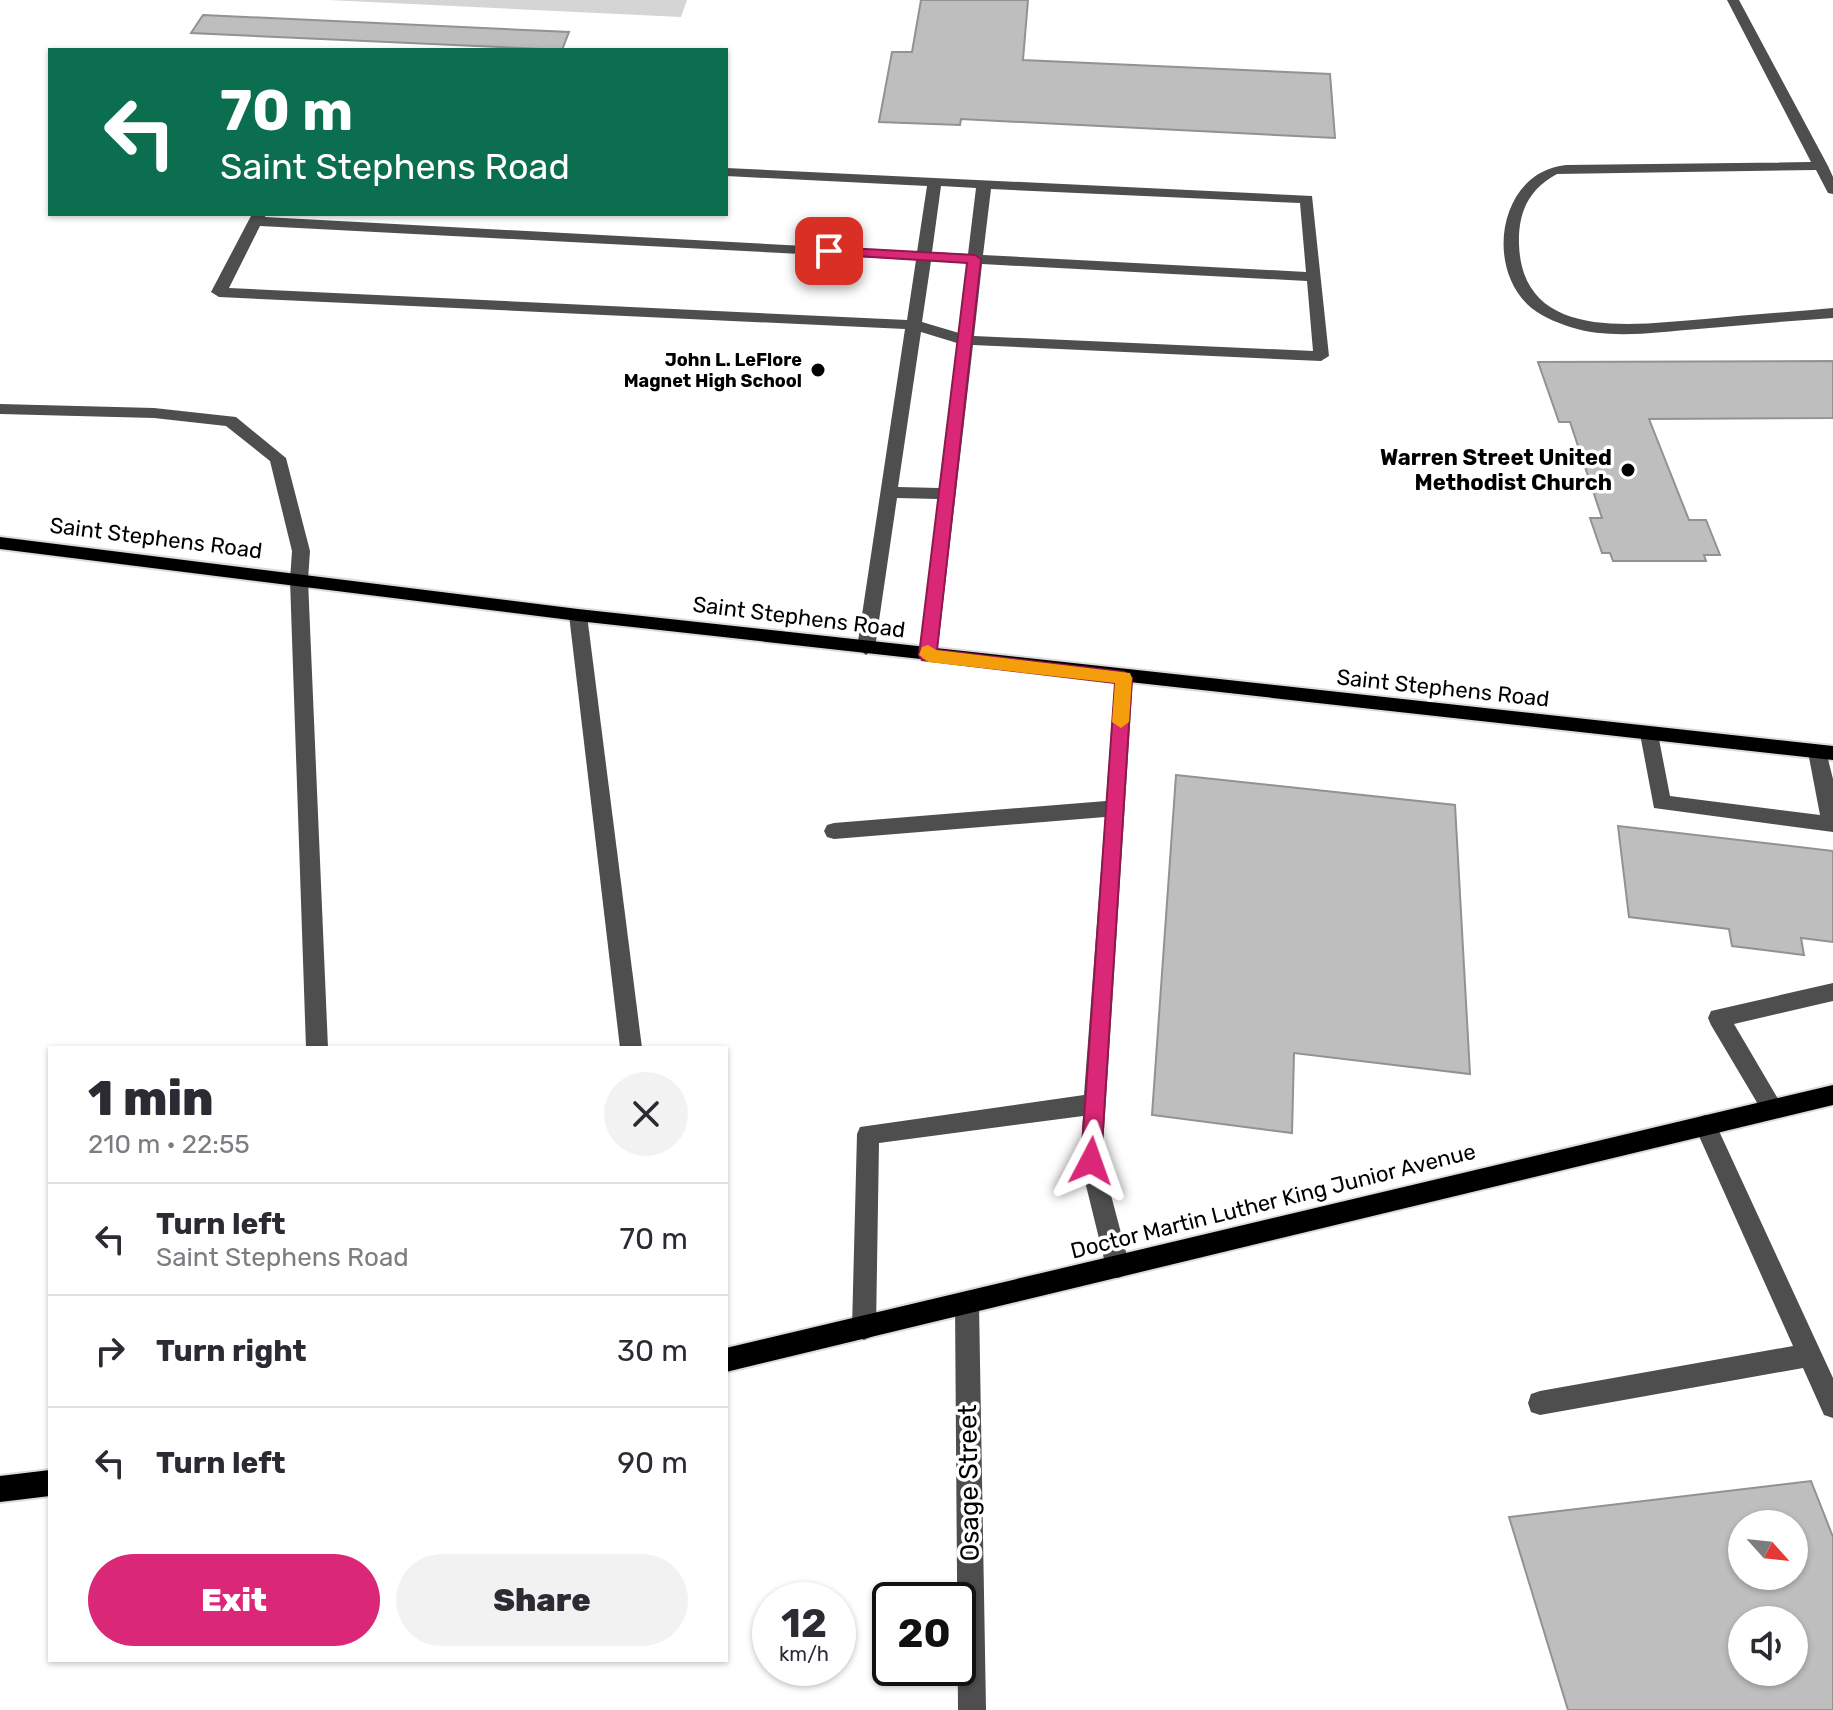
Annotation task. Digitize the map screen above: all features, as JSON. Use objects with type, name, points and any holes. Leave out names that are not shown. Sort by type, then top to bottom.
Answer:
[{"type":"main road","name":"Saint Stephens Road","points":[[0,543],[578,615],[1124,678],[1825,752]]},
{"type":"main road","name":"Doctor Martin Luther King Junior Avenue","points":[[728,1360],[1833,1095]]},
{"type":"main road","points":[[0,1489],[48,1483]]},
{"type":"street","points":[[1733,0],[1833,190]]},
{"type":"street","points":[[1821,166],[1554,171],[1539,178],[1515,210],[1510,246],[1529,298],[1550,313],[1579,324],[1636,329],[1833,313]]},
{"type":"street","points":[[728,172],[1307,199],[1314,277],[1321,356],[965,340],[914,325],[219,292],[257,217],[1314,277]]},
{"type":"street","points":[[866,648],[935,182]]},
{"type":"street","points":[[928,655],[984,184]]},
{"type":"street","points":[[0,409],[154,413],[230,421],[278,458],[301,551],[299,580],[317,1046]]},
{"type":"street","points":[[889,492],[947,494]]},
{"type":"street","points":[[578,615],[631,1046]]},
{"type":"street","points":[[1118,1267],[1091,1161],[1124,678]]},
{"type":"street","points":[[1649,734],[1661,803],[1832,825],[1825,752]]},
{"type":"street","points":[[834,831],[1115,808]]},
{"type":"street","points":[[1773,1109],[1719,1018],[1833,992]]},
{"type":"street","points":[[864,1328],[868,1134],[1095,1104]]},
{"type":"street","points":[[1705,1125],[1833,1406]]},
{"type":"street","name":"Osage Street","points":[[967,1304],[972,1710]]},
{"type":"street","points":[[1540,1403],[1811,1355]]},
{"type":"shaded area","points":[[328,0],[687,0],[681,17]]},
{"type":"building","points":[[921,0],[1028,0],[1023,60],[1330,74],[1335,138],[961,119],[960,125],[879,122],[892,52],[912,52]]},
{"type":"building","points":[[203,15],[569,32],[563,48],[191,33]]},
{"type":"building","name":"Warren Street United Methodist Church","points":[[1833,361],[1833,418],[1649,419],[1689,520],[1706,520],[1720,555],[1704,555],[1706,561],[1613,561],[1610,553],[1602,553],[1590,518],[1602,518],[1570,422],[1559,422],[1538,362]]},
{"type":"building","points":[[1176,775],[1455,805],[1470,1074],[1294,1053],[1292,1133],[1152,1115]]},
{"type":"building","points":[[1618,826],[1833,851],[1833,942],[1801,938],[1804,955],[1732,946],[1729,929],[1629,917]]},
{"type":"building","points":[[1811,1481],[1833,1537],[1833,1710],[1568,1710],[1509,1517]]},
{"type":"slow traffic","points":[[928,651],[928,655],[1124,678],[1121,722]]},
{"type":"place","name":"John L. LeFlore Magnet High School","points":[[818,370]]},
{"type":"place","name":"Warren Street United Methodist Church","points":[[1628,470]]},
{"type":"route","points":[[829,251],[975,259],[928,655],[1124,678],[1091,1161]]}]
